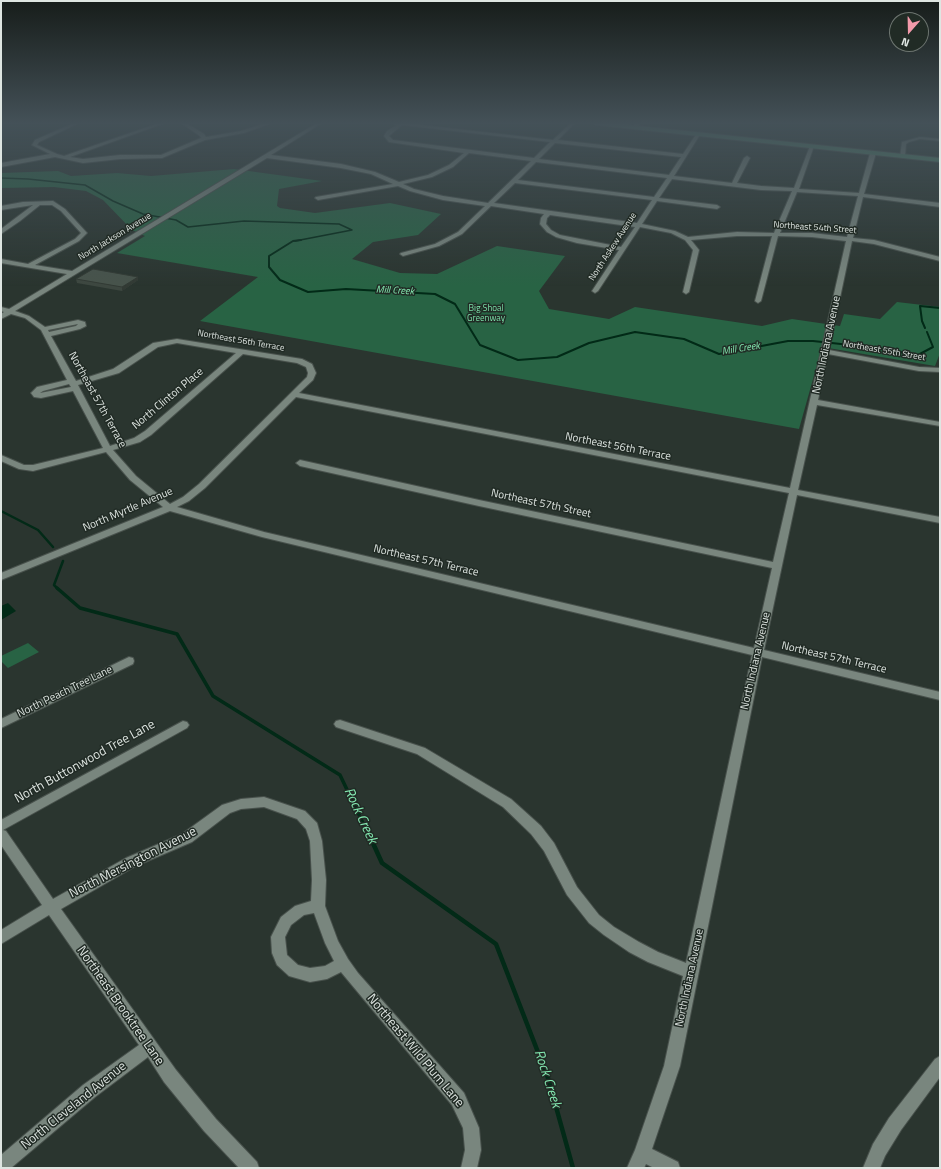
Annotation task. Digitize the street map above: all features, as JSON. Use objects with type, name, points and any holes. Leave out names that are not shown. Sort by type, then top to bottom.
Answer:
[{"type":"street","name":"North Jackson Avenue","points":[[1,317],[6,310],[74,273],[230,178]]},
{"type":"street","points":[[387,178],[399,184],[428,195],[638,225],[666,230],[687,238],[692,243],[696,253],[686,292]]},
{"type":"street","points":[[318,198],[399,184],[424,178]]},
{"type":"street","points":[[403,254],[430,248],[450,239],[469,225],[516,178]]},
{"type":"street","name":"North Askew Avenue","points":[[596,290],[671,178]]},
{"type":"street","points":[[676,178],[862,195],[940,205]]},
{"type":"street","points":[[734,184],[737,178]]},
{"type":"street","points":[[758,301],[776,234],[801,178]]},
{"type":"street","name":"North Indiana Avenue","points":[[635,1168],[642,1153],[672,1066],[758,652],[815,402],[855,216],[867,178]]},
{"type":"street","points":[[513,181],[718,208]]},
{"type":"street","points":[[1,232],[39,203]]},
{"type":"street","points":[[1,208],[39,203],[53,203],[61,208],[84,233],[77,240],[28,266]]},
{"type":"street","points":[[548,213],[544,218],[543,224],[548,231],[558,236],[577,241],[623,248]]},
{"type":"street","name":"Northeast 54th Street","points":[[687,238],[737,234],[812,235],[874,242],[940,258]]},
{"type":"street","points":[[1,261],[74,273]]},
{"type":"street","name":"Northeast 57th Terrace","points":[[6,310],[27,318],[46,332],[108,449],[133,478],[169,508],[262,534],[940,696]]},
{"type":"street","name":"Northeast 56th Terrace","points":[[74,384],[116,371],[149,348],[162,343],[182,340],[299,361],[307,364],[312,370]]},
{"type":"street","name":"Northeast 55th Street","points":[[827,345],[919,369],[940,370]]},
{"type":"street","name":"North Clinton Place","points":[[1,458],[22,467],[30,468],[132,442],[145,435],[242,351]]},
{"type":"street","name":"North Myrtle Avenue","points":[[1,577],[169,508],[186,498],[202,486],[310,378],[312,370]]},
{"type":"street","name":"Northeast 56th Terrace","points":[[293,394],[568,449],[940,520]]},
{"type":"street","points":[[815,402],[940,424]]},
{"type":"street","name":"Northeast 57th Street","points":[[300,463],[478,503],[778,566]]},
{"type":"street","name":"North Peach Tree Lane","points":[[1,724],[129,661]]},
{"type":"street","points":[[340,724],[421,751],[466,777],[507,804],[536,830],[559,864],[572,891],[582,906],[594,919],[609,931],[634,947],[653,957],[691,972]]},
{"type":"street","name":"North Buttonwood Tree Lane","points":[[1,826],[183,725]]},
{"type":"street","name":"North Mersington Avenue","points":[[1,938],[51,907],[131,862],[188,838],[226,809],[257,802],[268,804]]},
{"type":"street","name":"Northeast Wild Plum Lane","points":[[268,804],[301,816],[312,827],[316,841],[319,880],[318,906],[332,943],[343,964],[353,978],[458,1099],[471,1128],[473,1150],[469,1168]]},
{"type":"street","name":"Northeast Brooktree Lane","points":[[1,835],[170,1076],[210,1125],[251,1168]]},
{"type":"street","points":[[318,906],[300,910],[286,921],[278,937],[279,953],[282,960],[294,970],[310,975],[327,972],[343,964]]},
{"type":"street","name":"North Cleveland Avenue","points":[[1,1166],[89,1091],[149,1048]]},
{"type":"street","points":[[871,1168],[879,1150],[895,1124],[940,1064]]},
{"type":"street","points":[[642,1153],[672,1168]]},
{"type":"green space","name":"Big Shoal Greenway","points":[[1,178],[297,178],[322,181],[279,189],[277,206],[280,208],[315,213],[390,203],[441,214],[418,235],[373,242],[352,259],[400,273],[437,274],[497,246],[565,256],[539,291],[549,309],[609,319],[635,307],[762,326],[792,319],[840,326],[844,314],[880,319],[897,302],[940,307],[940,353],[935,366],[822,347],[799,429],[200,321],[258,277],[117,253],[145,236],[132,230],[103,200],[86,191],[54,187],[1,188]]},
{"type":"green space","points":[[28,643],[39,652],[8,668],[1,661],[1,656]]},
{"type":"shaded area","points":[[8,603],[16,611],[1,620],[1,606]]},
{"type":"building","points":[[93,269],[138,277],[122,287],[76,279]]},
{"type":"waterway","name":"Mill Creek","points":[[1,178],[28,179],[85,185],[113,201],[143,214],[176,220],[188,227],[244,221],[339,224],[352,230],[299,240]]},
{"type":"waterway","name":"Mill Creek","points":[[299,240],[293,241],[269,256],[269,267],[280,280],[308,292],[346,289],[435,294],[455,304],[480,345],[518,360],[557,357],[589,343],[635,332],[684,339],[719,354],[788,341],[813,341],[869,347],[918,355],[933,347],[927,332]]},
{"type":"waterway","name":"Mill Creek","points":[[925,328],[922,321],[920,306],[940,308]]},
{"type":"waterway","name":"Rock Creek","points":[[1,511],[38,530],[53,547]]},
{"type":"waterway","name":"Rock Creek","points":[[57,588],[54,585],[63,561]]},
{"type":"waterway","name":"Rock Creek","points":[[57,588],[80,608],[177,634],[213,696],[340,775],[372,842]]},
{"type":"waterway","name":"Rock Creek","points":[[372,841],[382,863],[496,944],[548,1078],[573,1168]]}]
